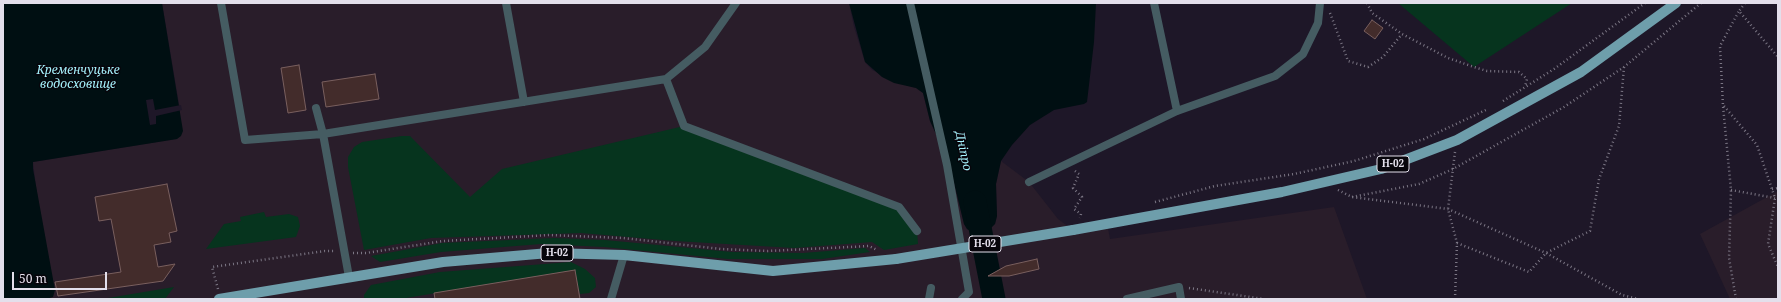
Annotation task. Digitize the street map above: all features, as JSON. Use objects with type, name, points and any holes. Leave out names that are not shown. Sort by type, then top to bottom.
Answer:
[{"type":"main road","name":"Н-02","points":[[219,299],[443,262],[549,253],[624,255],[773,271],[896,259],[1073,225],[1282,192],[1381,169],[1457,140],[1581,72],[1676,3]]},
{"type":"lane","points":[[221,3],[244,140],[323,134],[666,79],[705,47],[736,3]]},
{"type":"lane","points":[[506,3],[524,102]]},
{"type":"lane","points":[[910,3],[948,165],[969,292],[962,299]]},
{"type":"lane","points":[[1154,3],[1176,111]]},
{"type":"lane","points":[[1029,182],[1067,165],[1176,111],[1274,76],[1303,54],[1318,23],[1320,3]]},
{"type":"lane","points":[[666,79],[684,126],[899,207],[917,231]]},
{"type":"lane","points":[[316,108],[323,134],[349,277]]},
{"type":"lane","points":[[611,299],[624,255]]},
{"type":"lane","points":[[1127,299],[1179,287],[1181,299]]},
{"type":"lane","points":[[929,299],[931,288]]},
{"type":"path","points":[[1367,3],[1372,13],[1402,34],[1448,58],[1487,71],[1519,72],[1527,79],[1524,87]]},
{"type":"path","points":[[1501,102],[1554,69],[1645,3]]},
{"type":"path","points":[[1352,198],[1419,184],[1453,169],[1564,107],[1624,67],[1701,3]]},
{"type":"path","points":[[1736,299],[1729,258],[1731,190],[1723,106],[1720,46],[1738,11],[1745,3]]},
{"type":"path","points":[[1329,10],[1348,61],[1368,67],[1383,57],[1402,34]]},
{"type":"path","points":[[1738,11],[1778,57]]},
{"type":"path","points":[[1457,243],[1529,272],[1546,253],[1590,231],[1599,179],[1619,126],[1624,67]]},
{"type":"path","points":[[1154,203],[1215,186],[1294,174],[1354,161],[1424,139],[1495,106]]},
{"type":"path","points":[[1723,106],[1757,145],[1775,198],[1768,244],[1778,267]]},
{"type":"path","points":[[1455,299],[1457,243],[1448,209],[1457,140]]},
{"type":"path","points":[[1067,165],[1079,174],[1073,188],[1082,197],[1074,209],[1081,214],[1080,218]]},
{"type":"path","points":[[1323,182],[1352,198],[1448,209],[1546,253],[1622,295],[1638,299]]},
{"type":"path","points":[[1772,189],[1778,188]]},
{"type":"path","points":[[1731,190],[1775,198]]},
{"type":"path","points":[[1073,225],[1080,218],[1087,217]]},
{"type":"path","points":[[1179,287],[1264,299]]},
{"type":"shaded area","points":[[162,3],[849,3],[854,27],[865,62],[872,70],[916,88],[923,93],[930,121],[949,162],[964,224],[967,229],[974,233],[995,224],[997,216],[996,184],[1001,161],[1029,182],[1058,219],[1073,230],[1107,223],[1110,239],[1334,207],[1367,299],[46,299],[50,298],[33,162],[176,139],[180,110]]},
{"type":"shaded area","points":[[1778,191],[1778,299],[1730,299],[1700,234]]},
{"type":"green space","points":[[1398,3],[1572,3],[1474,67]]},
{"type":"green space","points":[[684,126],[899,207],[917,231],[918,244],[884,250],[872,242],[794,248],[675,241],[581,233],[431,238],[364,250],[348,167],[348,157],[354,147],[362,142],[410,136],[470,197],[502,169]]},
{"type":"green space","points":[[264,212],[266,217],[289,214],[298,217],[300,226],[296,237],[206,249],[224,224],[241,221],[240,217]]},
{"type":"green space","points":[[554,238],[605,240],[732,252],[803,253],[865,248],[870,252],[822,259],[728,259],[604,247],[541,244],[441,252],[380,262],[371,256],[442,243]]},
{"type":"green space","points":[[571,262],[585,269],[595,278],[596,287],[589,293],[580,294],[575,270],[400,299],[364,299],[364,295],[371,285],[440,272]]},
{"type":"green space","points":[[174,287],[165,299],[102,299]]},
{"type":"water","name":"Кременчуцьке водосховище","points":[[3,3],[162,3],[183,131],[181,136],[177,139],[33,162],[55,290],[53,297],[46,299],[3,299]]},
{"type":"water","points":[[849,3],[1096,3],[1094,42],[1087,102],[1084,104],[1054,110],[1030,125],[1012,145],[1001,161],[996,184],[997,216],[995,224],[990,229],[974,233],[967,229],[964,224],[949,162],[930,121],[923,93],[916,88],[894,83],[882,77],[865,62]]},
{"type":"pier","points":[[153,99],[155,110],[181,105],[182,110],[156,116],[156,124],[150,125],[146,100]]},
{"type":"building","points":[[1372,20],[1383,28],[1375,39],[1364,31]]},
{"type":"building","points":[[299,65],[306,110],[288,113],[281,68]]},
{"type":"building","points":[[375,74],[379,99],[326,107],[322,82]]},
{"type":"building","points":[[167,184],[177,231],[169,233],[171,242],[154,245],[158,267],[175,264],[163,281],[58,296],[55,282],[121,272],[111,219],[99,221],[95,197]]},
{"type":"building","points":[[1037,259],[1039,269],[1009,276],[988,276],[1006,266]]},
{"type":"building","points":[[575,270],[580,299],[435,299],[434,293]]},
{"type":"waterway","name":"Дніпро","points":[[975,202],[994,299]]}]
